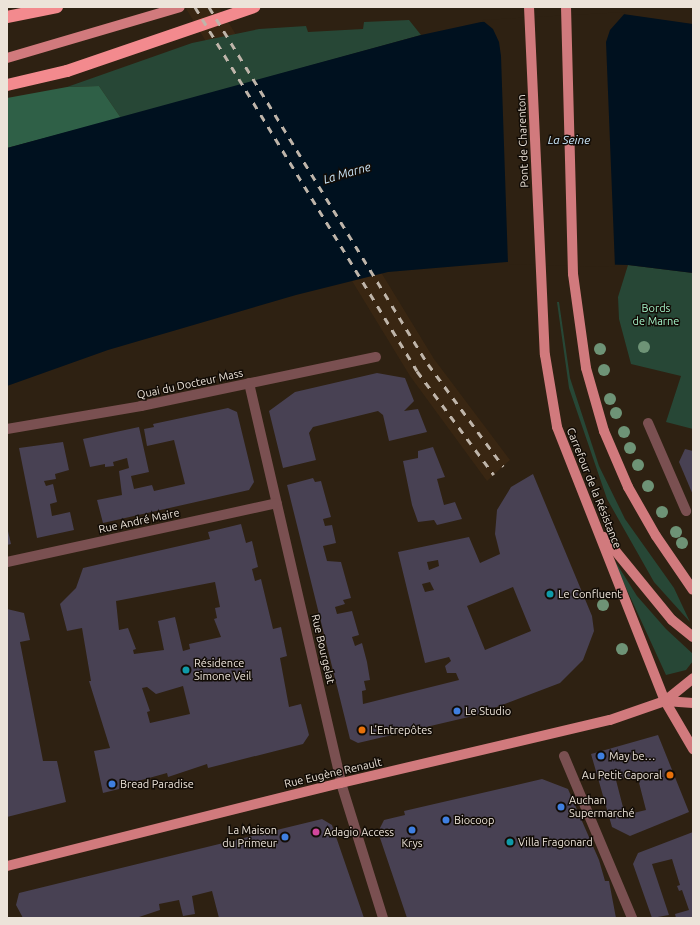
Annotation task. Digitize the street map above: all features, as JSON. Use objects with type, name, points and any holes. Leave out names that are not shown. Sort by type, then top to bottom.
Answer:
[{"type":"highway","points":[[7,16],[57,7]]},
{"type":"highway","points":[[7,85],[67,71],[254,7]]},
{"type":"main road","points":[[7,58],[180,7]]},
{"type":"main road","name":"Pont de Charenton","points":[[529,7],[541,275]]},
{"type":"main road","points":[[566,7],[573,274],[582,349],[604,431],[643,513],[693,590]]},
{"type":"main road","name":"Carrefour de la Résistance","points":[[541,275],[544,356],[557,427],[664,701],[693,749]]},
{"type":"main road","points":[[598,530],[672,620],[693,637]]},
{"type":"main road","points":[[664,701],[693,678]]},
{"type":"main road","points":[[664,701],[693,703]]},
{"type":"main road","name":"Rue Eugène Renault","points":[[7,866],[341,783],[555,735],[664,701]]},
{"type":"street","name":"Quai du Docteur Mass","points":[[7,429],[141,406],[376,356]]},
{"type":"street","name":"Rue Bourgelat","points":[[249,383],[341,783],[383,918]]},
{"type":"street","points":[[648,423],[686,511]]},
{"type":"street","name":"Rue André Maire","points":[[7,562],[277,503]]},
{"type":"street","points":[[564,756],[632,918]]},
{"type":"shaded area","points":[[185,7],[219,7],[434,359],[510,460],[487,481],[410,376]]},
{"type":"green space","points":[[409,20],[421,35],[121,118],[99,86],[67,87],[192,43],[259,29],[306,26],[308,32],[363,29],[364,22]]},
{"type":"green space","points":[[99,86],[121,118],[7,148],[7,98],[67,87]]},
{"type":"green space","name":"Bords de Marne","points":[[628,265],[693,273],[693,429],[666,422],[681,376],[631,364],[619,319],[618,297]]},
{"type":"green space","points":[[557,302],[559,302],[570,378],[599,466],[625,519],[674,588],[690,622],[654,582],[607,499],[569,388]]},
{"type":"green space","points":[[610,553],[637,596],[666,629],[693,654],[693,661],[686,670],[666,675]]},
{"type":"water","name":"La Seine","points":[[623,14],[693,24],[693,273],[628,265],[507,262],[388,272],[296,295],[108,350],[7,386],[7,148],[421,35],[481,22]]},
{"type":"pier","points":[[626,12],[610,30],[606,42],[615,267],[508,264],[501,56],[499,42],[493,29],[482,20]]},
{"type":"building","points":[[377,373],[405,378],[414,401],[404,411],[418,409],[427,432],[389,441],[383,415],[378,411],[313,427],[309,433],[316,460],[283,468],[269,411],[295,392]]},
{"type":"building","points":[[228,408],[237,412],[254,482],[249,490],[103,523],[97,500],[122,495],[119,471],[129,468],[127,458],[113,462],[114,466],[105,467],[105,464],[90,467],[83,439],[139,427],[149,472],[131,476],[134,489],[152,485],[154,491],[185,484],[174,440],[147,446],[144,429],[154,427],[153,424]]},
{"type":"building","points":[[63,442],[69,470],[55,474],[56,479],[44,481],[46,486],[53,484],[57,502],[50,504],[52,516],[70,512],[74,530],[37,538],[19,448]]},
{"type":"building","points":[[433,447],[445,477],[437,479],[444,505],[455,502],[462,519],[437,525],[434,520],[418,522],[412,505],[403,461],[418,458],[418,451]]},
{"type":"building","points":[[685,449],[693,451],[693,495],[679,462]]},
{"type":"building","points":[[533,474],[592,616],[594,631],[583,660],[560,683],[473,716],[358,743],[350,739],[287,485],[313,478],[315,482],[321,481],[331,517],[323,519],[325,526],[332,525],[336,543],[323,546],[327,561],[341,562],[351,598],[343,600],[345,604],[335,607],[337,614],[352,611],[359,635],[352,637],[355,646],[362,643],[367,662],[370,680],[364,681],[366,690],[362,691],[363,704],[459,680],[456,673],[447,673],[445,666],[451,661],[449,657],[425,663],[398,552],[469,537],[480,563],[500,554],[495,534],[497,510],[511,487]],"holes":[[[438,560],[439,566],[429,570],[427,562]],[[430,582],[434,590],[425,592],[422,584]],[[513,587],[531,631],[485,650],[467,606]]]},
{"type":"building","points":[[241,524],[246,543],[252,541],[258,567],[252,569],[255,581],[261,579],[273,629],[281,627],[287,656],[280,658],[289,707],[301,704],[309,735],[303,744],[208,768],[207,764],[168,777],[167,773],[134,782],[135,785],[103,793],[94,751],[110,748],[89,681],[91,681],[82,628],[67,631],[60,604],[76,588],[83,568],[210,539],[208,532]],"holes":[[[215,582],[220,607],[215,608],[217,618],[214,619],[221,637],[189,644],[190,649],[183,651],[175,617],[158,621],[164,650],[134,654],[133,650],[136,649],[128,628],[119,630],[116,601]],[[183,686],[190,714],[150,723],[147,712],[150,711],[142,688],[147,687],[156,694]]]},
{"type":"building","points":[[7,527],[11,544],[7,545]]},
{"type":"building","points":[[7,609],[24,613],[30,640],[20,642],[43,761],[57,761],[66,802],[7,817]]},
{"type":"building","points":[[658,735],[689,812],[630,836],[612,827],[591,754]],"holes":[[[637,775],[646,810],[625,815],[616,780]]]},
{"type":"building","points":[[542,779],[568,789],[599,860],[605,881],[609,881],[616,918],[407,918],[379,835],[382,834],[380,828],[384,820],[405,815],[404,811]]},
{"type":"building","points":[[322,819],[332,825],[364,918],[219,918],[212,891],[192,896],[195,914],[183,916],[179,900],[159,904],[160,910],[136,918],[23,918],[16,905],[19,893]]},
{"type":"building","points":[[693,832],[693,918],[676,918],[675,914],[689,910],[682,890],[679,891],[677,886],[680,885],[672,859],[652,864],[669,915],[652,918],[633,864],[638,853]]},
{"type":"railway","points":[[195,7],[417,371],[494,475]]},
{"type":"railway","points":[[209,7],[428,364],[503,466]]},
{"type":"place","name":"Le Confluent","points":[[550,594]]},
{"type":"place","name":"Résidence Simone Veil","points":[[186,670]]},
{"type":"place","name":"Le Studio","points":[[457,711]]},
{"type":"place","name":"L’Entrepôtes","points":[[362,730]]},
{"type":"place","name":"May be…","points":[[601,756]]},
{"type":"place","name":"Au Petit Caporal","points":[[670,775]]},
{"type":"place","name":"Bread Paradise","points":[[112,784]]},
{"type":"place","name":"Auchan Supermarché","points":[[561,807]]},
{"type":"place","name":"Biocoop","points":[[446,820]]},
{"type":"place","name":"Krys","points":[[412,830]]},
{"type":"place","name":"Adagio Access","points":[[316,832]]},
{"type":"place","name":"La Maison du Primeur","points":[[285,837]]},
{"type":"place","name":"Villa Fragonard","points":[[510,842]]},
{"type":"water label","name":"La Marne","points":[[347,173]]}]
